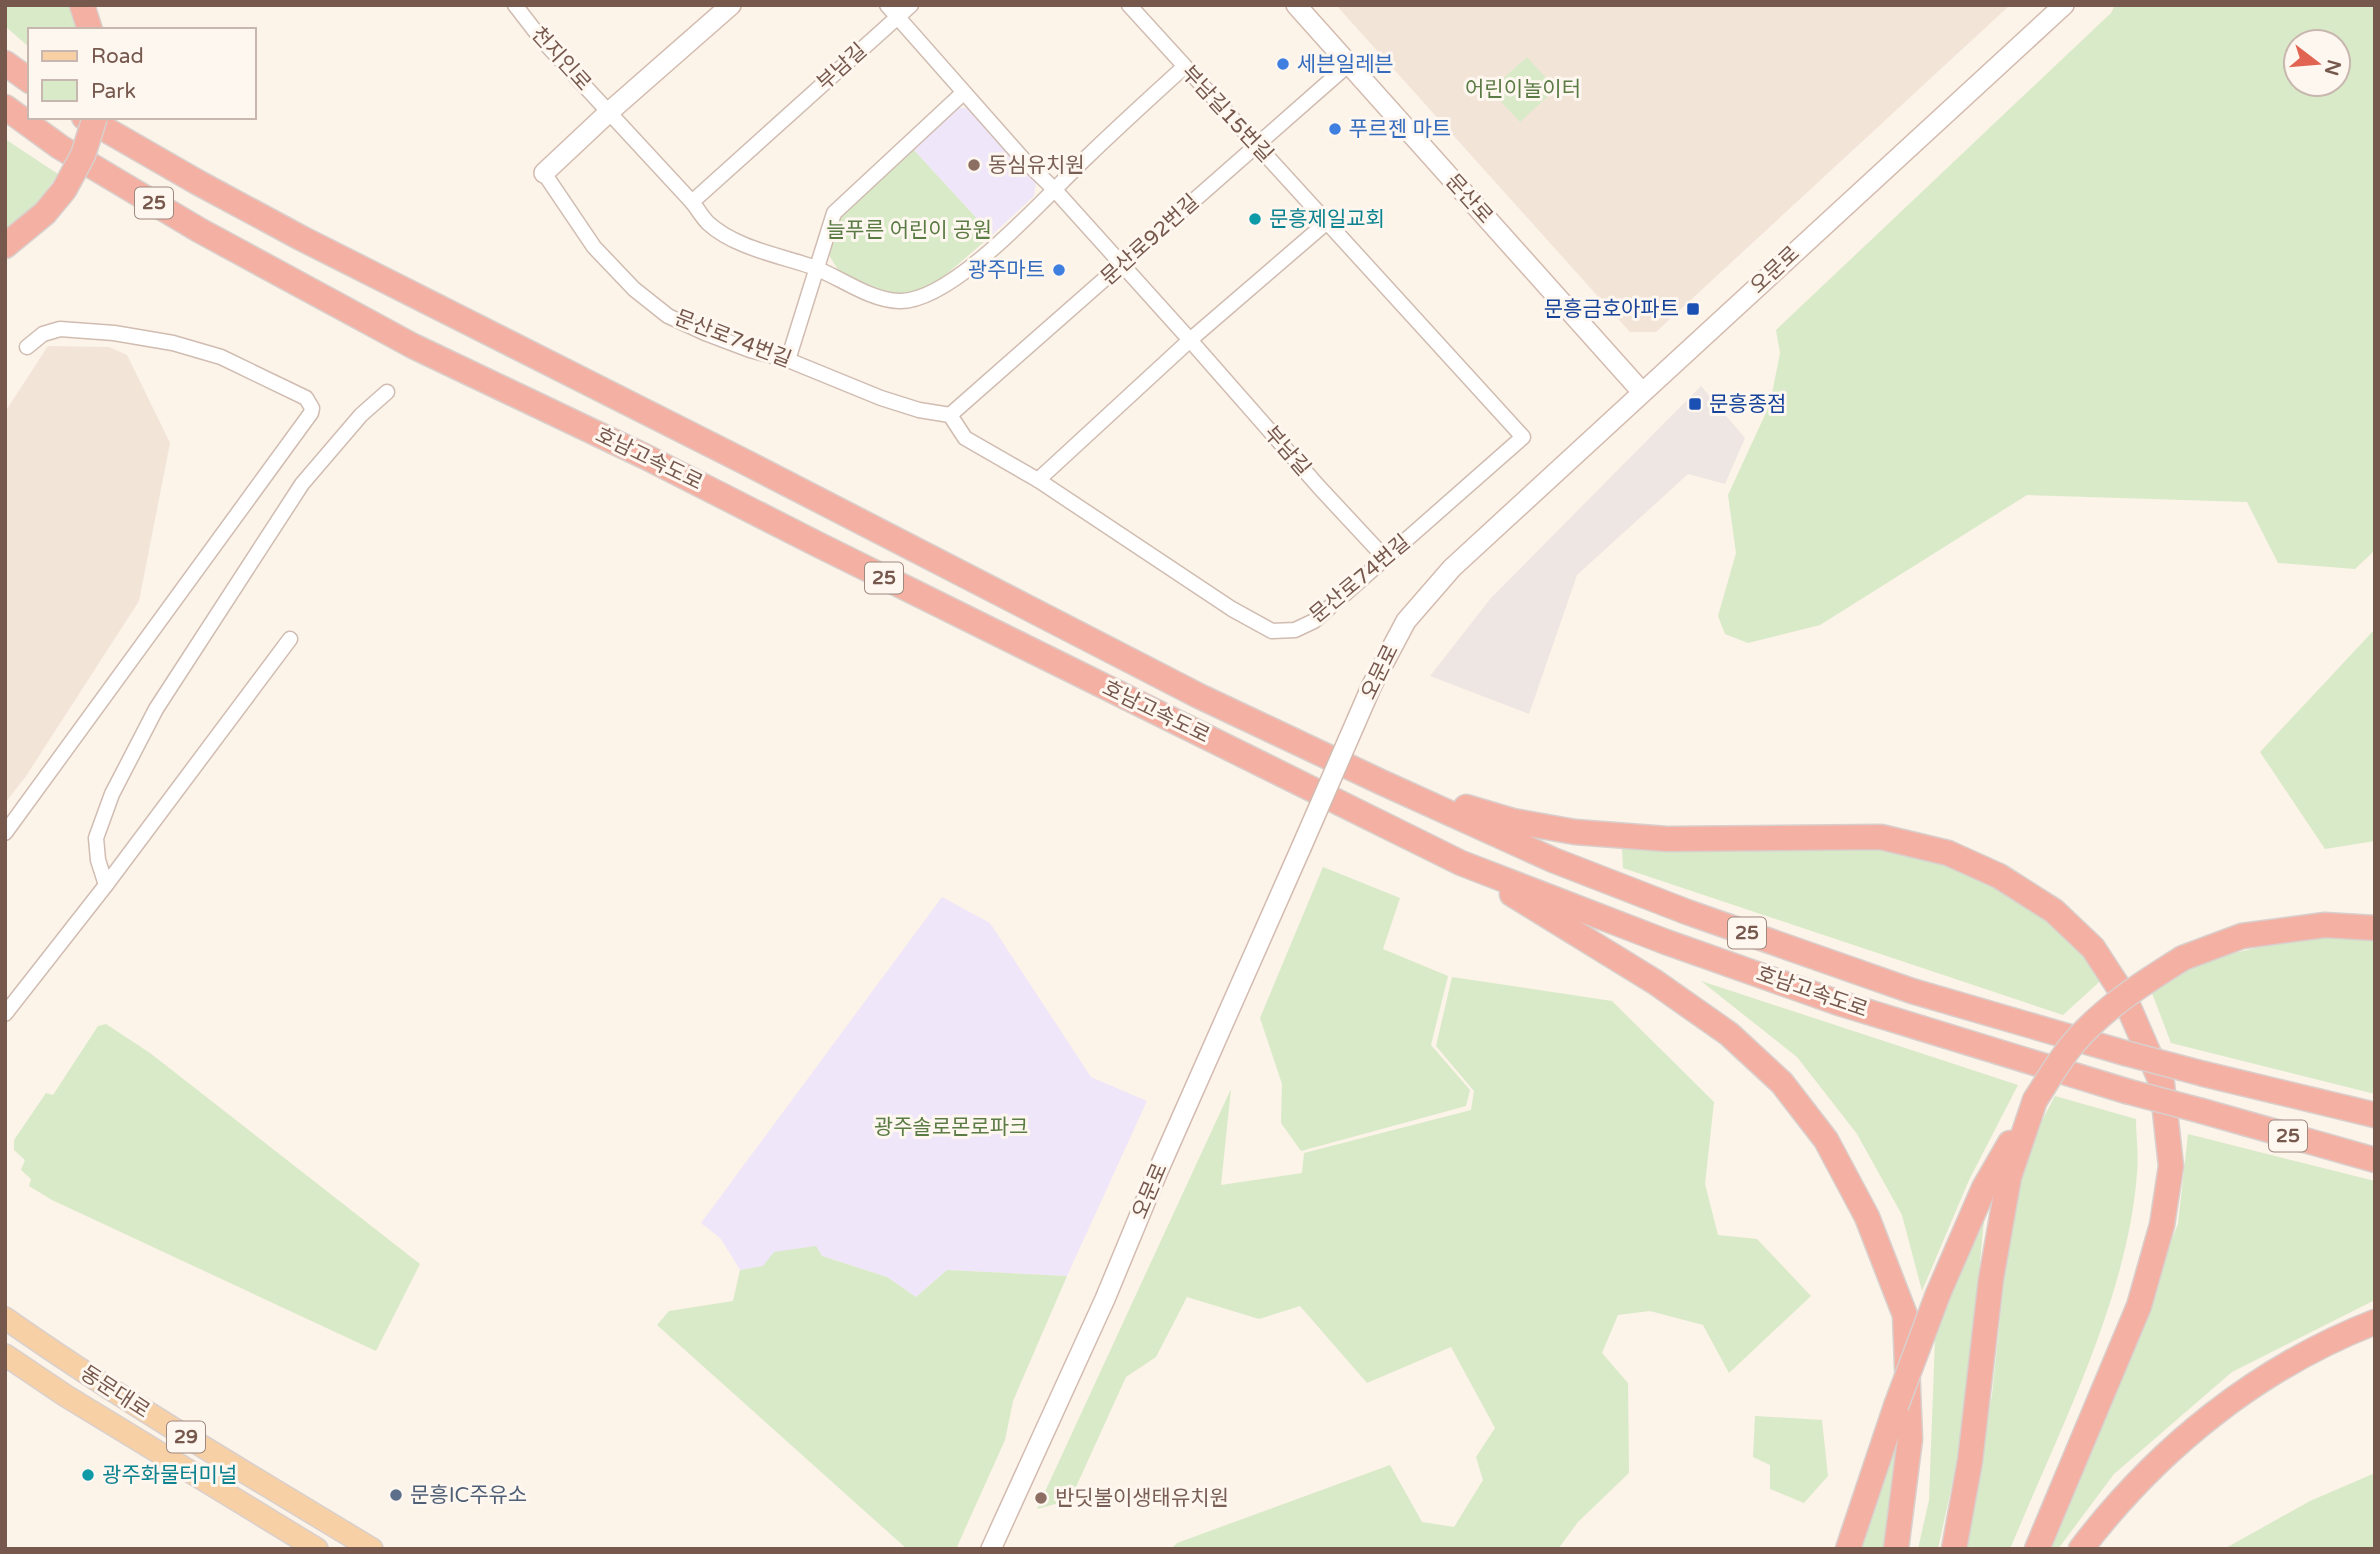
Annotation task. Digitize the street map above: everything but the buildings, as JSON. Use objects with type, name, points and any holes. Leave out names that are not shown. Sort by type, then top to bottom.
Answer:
[{"type":"highway","points":[[82,5],[89,28]]},
{"type":"highway","points":[[5,63],[28,80]]},
{"type":"highway","name":"호남고속도로","points":[[5,107],[61,147],[199,230],[413,346],[646,457],[1461,863],[1666,942],[1839,1003],[2126,1091],[2375,1160]]},
{"type":"highway","name":"호남고속도로","points":[[88,119],[301,238],[750,464],[1199,696],[1553,860],[1699,916],[1912,991],[2124,1053],[2375,1115]]},
{"type":"highway","points":[[5,246],[45,214],[64,190],[83,155],[94,119]]},
{"type":"highway","points":[[1381,782],[1513,821],[1575,832],[1667,839],[1881,837],[1948,853],[1999,876],[2054,911],[2092,948],[2123,994],[2162,1084],[2171,1166],[2162,1225],[2139,1306],[2037,1549]]},
{"type":"highway","points":[[1461,863],[1655,982],[1729,1034],[1782,1083],[1826,1140],[1867,1217],[1905,1315],[1910,1439],[1896,1549]]},
{"type":"highway","points":[[1848,1549],[1896,1406],[1938,1294],[1984,1188],[2035,1100],[2072,1046],[2098,1018],[2133,989],[2183,958],[2242,936],[2325,925],[2375,928]]},
{"type":"highway","points":[[1954,1549],[1970,1461],[1991,1279],[2009,1177],[2035,1100]]},
{"type":"highway","points":[[2081,1549],[2109,1512],[2165,1454],[2230,1401],[2288,1363],[2346,1333],[2375,1322]]},
{"type":"main road","name":"문산로74번길","points":[[544,173],[731,5]]},
{"type":"main road","name":"문산로","points":[[1296,5],[1642,392]]},
{"type":"main road","name":"오문로","points":[[991,1549],[1105,1299],[1158,1171],[1372,685],[1406,621],[1452,568],[2064,5]]},
{"type":"main road","name":"동문대로","points":[[5,1318],[140,1408],[372,1549]]},
{"type":"main road","name":"동문대로","points":[[5,1355],[66,1396],[317,1549]]},
{"type":"main road","points":[[240,1502],[263,1502],[313,1528],[320,1518]]},
{"type":"street","name":"천지인로","points":[[515,5],[542,40],[663,174],[692,202],[708,223],[735,240],[817,269],[885,298],[901,301],[929,294],[948,284],[999,243],[1054,189]]},
{"type":"street","points":[[892,11],[911,5]]},
{"type":"street","name":"부남길15번길","points":[[1129,5],[1523,437]]},
{"type":"street","name":"부남길","points":[[692,202],[787,117],[892,11],[963,93],[1054,189],[1386,559]]},
{"type":"street","name":"문산로92번길","points":[[950,415],[1349,64]]},
{"type":"street","points":[[1054,189],[1184,67]]},
{"type":"street","points":[[788,360],[834,213],[963,93]]},
{"type":"street","name":"문산로74번길","points":[[544,173],[594,247],[634,289],[668,316],[750,351],[788,360],[881,398],[919,410],[950,415],[965,438],[1038,480],[1232,609],[1272,631],[1295,630],[1314,621],[1523,437]]},
{"type":"street","points":[[1038,480],[1190,340],[1327,222]]},
{"type":"street","points":[[5,833],[311,413],[312,408],[306,398],[221,357],[173,343],[114,333],[60,329],[43,334],[27,347]]},
{"type":"street","points":[[106,885],[98,860],[96,838],[112,794],[156,709],[302,484],[361,415],[387,392]]},
{"type":"street","points":[[5,1014],[106,885],[290,639]]},
{"type":"shaded area","points":[[1336,5],[2010,5],[1656,332],[1630,332]]},
{"type":"shaded area","name":"동심유치원","points":[[957,108],[970,108],[1036,182],[1034,196],[992,235],[912,148]]},
{"type":"shaded area","points":[[48,346],[109,347],[127,355],[170,443],[139,601],[26,776],[5,803],[5,412]]},
{"type":"shaded area","points":[[1701,386],[1745,438],[1725,484],[1688,474],[1577,575],[1529,714],[1430,676],[1491,598]]},
{"type":"shaded area","name":"광주솔로몬로파크","points":[[942,897],[990,923],[1091,1077],[1147,1101],[1067,1276],[947,1270],[916,1297],[887,1277],[822,1256],[740,1270],[721,1239],[701,1223]]},
{"type":"green space","points":[[5,5],[82,5],[89,28],[28,28],[28,46],[5,26]]},
{"type":"green space","points":[[2115,5],[2375,5],[2375,550],[2355,569],[2278,563],[2247,502],[2027,495],[1820,625],[1748,643],[1725,634],[1718,616],[1736,553],[1728,495],[1770,404],[1780,353],[1776,330],[2111,13]]},
{"type":"green space","name":"어린이놀이터","points":[[1527,57],[1556,89],[1520,122],[1490,90]]},
{"type":"green space","points":[[5,139],[58,174],[28,217],[5,237]]},
{"type":"green space","name":"늘푸른 어린이 공원","points":[[912,148],[992,235],[942,278],[923,290],[907,295],[880,290],[840,273],[829,255],[838,219]]},
{"type":"green space","points":[[2375,629],[2375,841],[2325,849],[2260,752]]},
{"type":"green space","points":[[1819,840],[1920,853],[2060,917],[2107,975],[2063,1015],[1623,868],[1622,848],[1734,847]]},
{"type":"green space","points":[[1323,867],[1400,898],[1383,949],[1448,976],[1431,1045],[1470,1090],[1466,1106],[1301,1151],[1281,1123],[1282,1084],[1260,1018]]},
{"type":"green space","points":[[2306,936],[2375,939],[2375,1094],[2171,1043],[2152,993],[2205,960]]},
{"type":"green space","points":[[1452,977],[1612,1001],[1714,1102],[1705,1184],[1718,1235],[1757,1239],[1811,1296],[1729,1373],[1703,1325],[1650,1311],[1618,1315],[1602,1353],[1628,1383],[1629,1473],[1578,1522],[1558,1549],[1171,1549],[1177,1543],[1390,1465],[1422,1522],[1454,1527],[1483,1480],[1476,1457],[1495,1428],[1451,1347],[1367,1383],[1300,1306],[1259,1319],[1187,1297],[1156,1357],[1126,1377],[1070,1500],[1037,1509],[1231,1089],[1221,1185],[1302,1173],[1304,1153],[1471,1110],[1474,1091],[1436,1046]]},
{"type":"green space","points":[[1701,981],[2018,1085],[1969,1180],[1922,1291],[1902,1215],[1857,1134],[1797,1057]]},
{"type":"green space","points":[[106,1024],[150,1053],[420,1264],[376,1351],[52,1200],[29,1186],[31,1179],[21,1170],[25,1160],[14,1150],[14,1140],[46,1093],[53,1095],[98,1026]]},
{"type":"green space","points":[[2055,1096],[2136,1119],[2138,1166],[2131,1220],[2106,1316],[2069,1412],[2010,1549],[1960,1549],[1992,1395],[2013,1196],[2024,1154]]},
{"type":"green space","points":[[2188,1134],[2375,1181],[2375,1300],[2232,1372],[2114,1474],[2058,1549],[2046,1549],[2178,1224]]},
{"type":"green space","points":[[1986,1201],[1963,1434],[1938,1549],[1918,1549],[1929,1500],[1935,1339]]},
{"type":"green space","points":[[816,1246],[822,1256],[887,1277],[916,1297],[947,1270],[1067,1276],[1013,1401],[1005,1440],[956,1549],[907,1549],[657,1325],[669,1311],[733,1301],[740,1270],[763,1266],[774,1252]]},
{"type":"green space","points":[[1755,1416],[1822,1420],[1828,1476],[1804,1503],[1770,1489],[1770,1465],[1753,1457]]},
{"type":"green space","points":[[1898,1431],[1895,1507],[1885,1549],[1854,1549]]},
{"type":"green space","points":[[2375,1473],[2375,1549],[2224,1549],[2310,1501]]},
{"type":"place","name":"세븐일레븐","points":[[1283,64]]},
{"type":"place","name":"푸르젠 마트","points":[[1335,129]]},
{"type":"place","name":"동심유치원","points":[[974,165]]},
{"type":"place","name":"문흥제일교회","points":[[1255,219]]},
{"type":"place","name":"광주마트","points":[[1059,270]]},
{"type":"place","name":"문흥금호아파트","points":[[1693,309]]},
{"type":"place","name":"문흥종점","points":[[1695,404]]},
{"type":"place","name":"광주화물터미널","points":[[88,1475]]},
{"type":"place","name":"문흥IC주유소","points":[[396,1495]]},
{"type":"place","name":"반딧불이생태유치원","points":[[1041,1498]]}]
